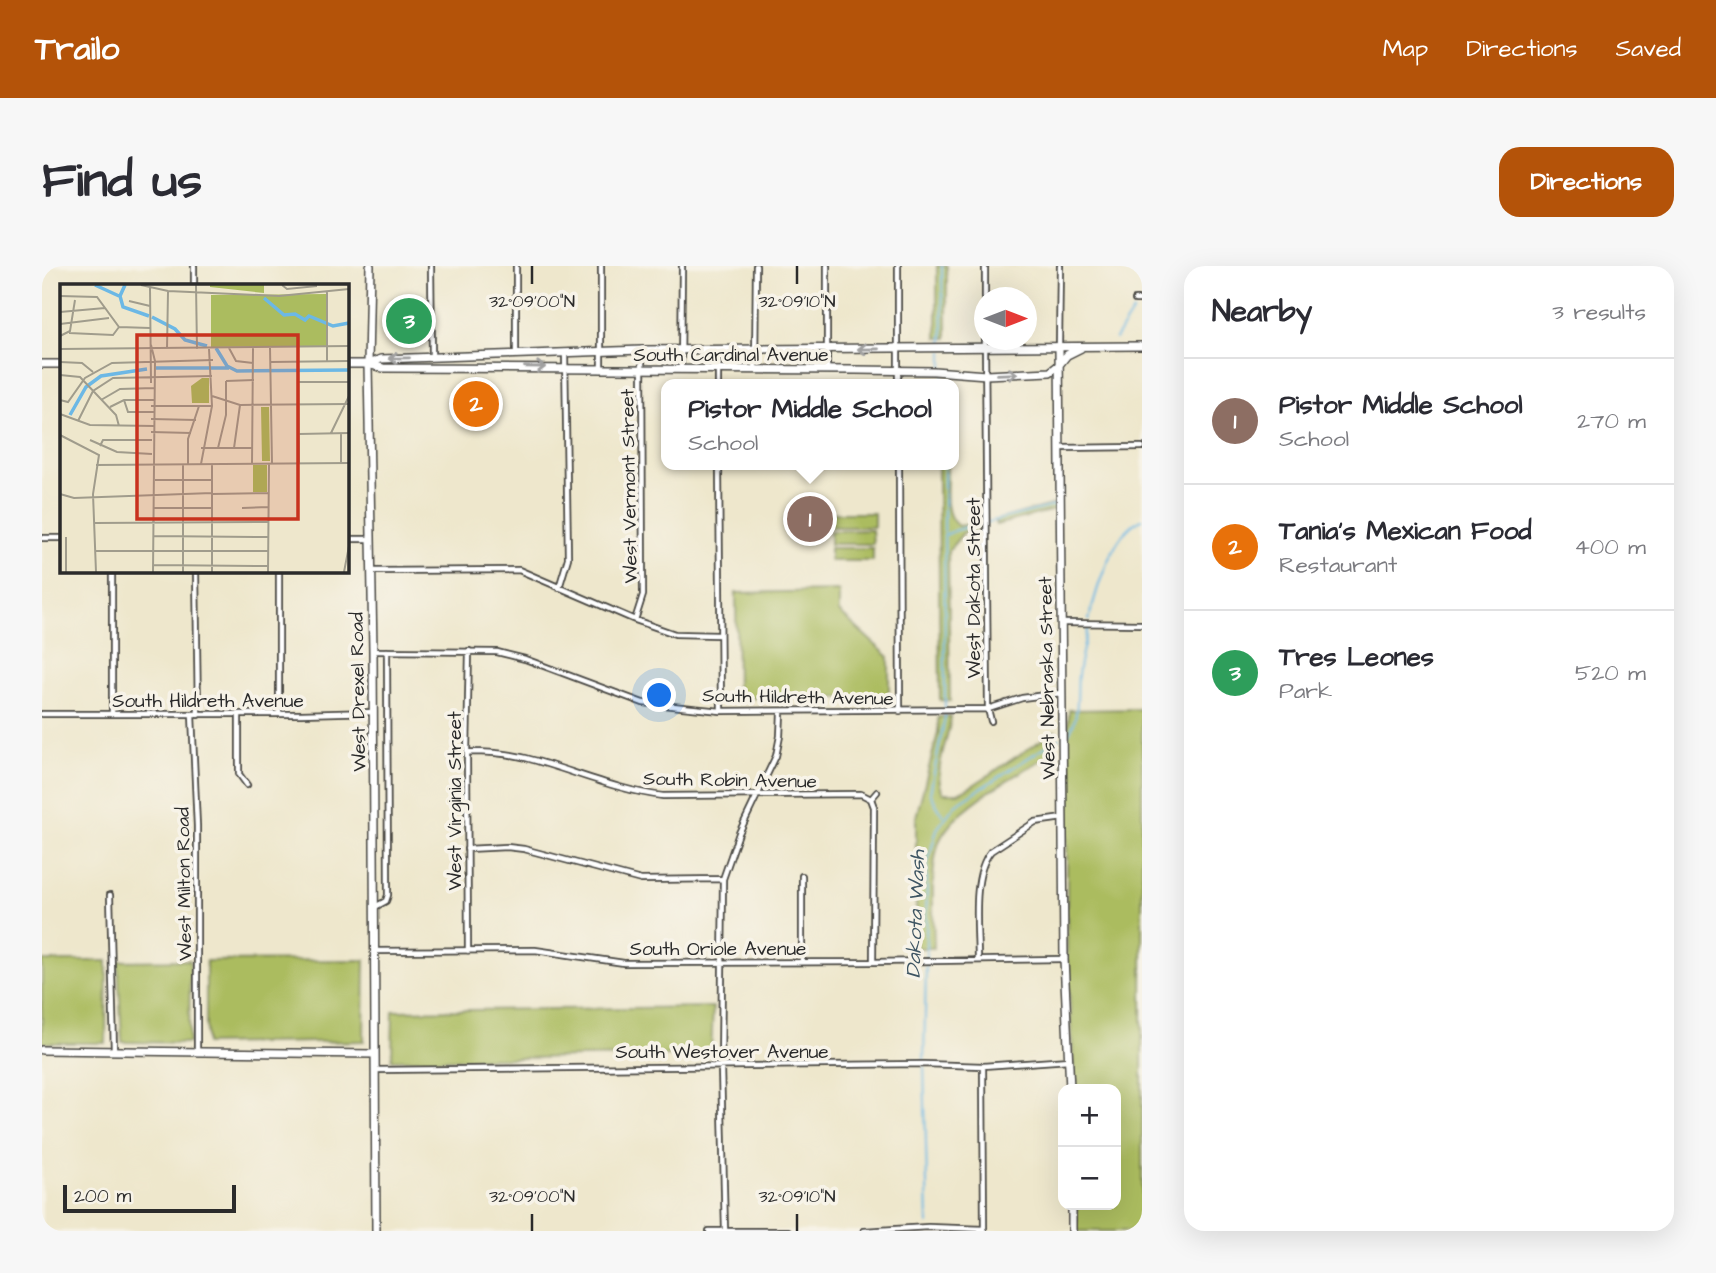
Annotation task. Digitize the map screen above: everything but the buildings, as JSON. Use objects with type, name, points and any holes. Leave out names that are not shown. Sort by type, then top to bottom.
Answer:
[{"type":"street","points":[[194,266],[194,284]]},
{"type":"street","name":"West Drexel Road","points":[[370,266],[368,364],[374,712],[376,1231]]},
{"type":"street","points":[[431,266],[432,358]]},
{"type":"street","points":[[516,266],[516,354]]},
{"type":"street","points":[[601,266],[601,370]]},
{"type":"street","points":[[681,370],[682,266]]},
{"type":"street","points":[[755,370],[756,266]]},
{"type":"street","points":[[827,266],[827,370]]},
{"type":"street","points":[[898,266],[898,379]]},
{"type":"street","points":[[985,266],[985,287]]},
{"type":"street","name":"West Nebraska Street","points":[[1060,266],[1064,959],[1070,1084]]},
{"type":"street","points":[[1135,300],[1142,300]]},
{"type":"street","name":"South Cardinal Avenue","points":[[368,364],[381,359],[565,352],[974,344]]},
{"type":"street","name":"South Cardinal Avenue","points":[[1037,346],[1142,346]]},
{"type":"street","name":"South Cardinal Avenue","points":[[348,364],[368,364],[383,368],[898,370],[986,375],[1050,372],[1066,355],[1085,347]]},
{"type":"street","name":"West Vermont Street","points":[[635,620],[643,595],[642,350]]},
{"type":"street","name":"West Dakota Street","points":[[985,350],[988,709],[991,720]]},
{"type":"street","points":[[718,351],[718,379]]},
{"type":"street","points":[[559,587],[568,558],[565,352]]},
{"type":"street","points":[[42,364],[60,364]]},
{"type":"street","points":[[1059,448],[1142,447]]},
{"type":"street","points":[[719,470],[721,711]]},
{"type":"street","points":[[898,470],[900,711]]},
{"type":"street","points":[[42,538],[60,538]]},
{"type":"street","points":[[348,539],[371,539]]},
{"type":"street","points":[[372,571],[519,570],[635,620],[675,634],[719,635]]},
{"type":"street","points":[[111,713],[112,572]]},
{"type":"street","name":"West Milton Road","points":[[196,572],[197,1052]]},
{"type":"street","points":[[279,572],[279,715]]},
{"type":"street","points":[[1062,622],[1142,624]]},
{"type":"street","name":"South Hildreth Avenue","points":[[373,651],[497,652],[525,659],[643,703],[721,711],[781,713],[988,709],[1022,698],[1061,693]]},
{"type":"street","name":"West Drexel Road","points":[[374,907],[386,901],[388,895],[387,651]]},
{"type":"street","name":"West Virginia Street","points":[[468,951],[469,651]]},
{"type":"street","name":"South Hildreth Avenue","points":[[42,714],[279,715],[374,712]]},
{"type":"street","points":[[725,1231],[721,1067],[723,879],[739,833],[770,772],[779,746],[781,713]]},
{"type":"street","points":[[239,715],[239,774],[247,785]]},
{"type":"street","name":"South Robin Avenue","points":[[467,752],[496,752],[526,758],[637,793],[663,796],[861,794],[871,799]]},
{"type":"street","points":[[873,962],[874,807],[871,799],[877,792]]},
{"type":"street","points":[[978,960],[979,876],[985,857],[1035,822],[1063,818]]},
{"type":"street","points":[[467,849],[524,849],[640,880],[723,879]]},
{"type":"street","points":[[802,876],[802,962]]},
{"type":"street","points":[[110,895],[114,1052]]},
{"type":"street","name":"South Oriole Avenue","points":[[374,951],[535,950],[624,963],[1064,959]]},
{"type":"street","points":[[42,1050],[374,1054]]},
{"type":"street","name":"South Westover Avenue","points":[[374,1070],[983,1066],[1070,1060]]},
{"type":"street","points":[[864,1231],[928,1227],[984,1230],[983,1066]]},
{"type":"street","points":[[1072,1210],[1072,1231]]},
{"type":"street","points":[[709,1231],[788,1231]]},
{"type":"green space","points":[[937,266],[947,266],[947,338],[937,338]]},
{"type":"green space","points":[[394,299],[425,299],[425,341],[394,341]]},
{"type":"green space","points":[[938,470],[947,470],[946,498],[953,521],[958,526],[980,523],[981,528],[964,532],[948,551],[950,701],[940,700]]},
{"type":"green space","points":[[1054,504],[1054,510],[996,525],[996,520]]},
{"type":"green space","points":[[830,513],[874,513],[874,527],[830,527]]},
{"type":"green space","points":[[872,530],[873,544],[830,544],[830,531]]},
{"type":"green space","points":[[830,548],[873,548],[873,561],[830,561]]},
{"type":"green space","points":[[839,591],[839,612],[889,657],[889,697],[737,698],[736,593]]},
{"type":"green space","points":[[1142,709],[1142,1231],[1077,1231],[1077,1210],[1121,1210],[1121,1084],[1075,1084],[1067,960],[1069,710]]},
{"type":"green space","points":[[951,716],[940,764],[943,793],[958,793],[972,786],[1055,731],[1055,752],[991,790],[948,827],[940,840],[934,863],[934,948],[916,948],[916,817],[938,733],[938,717]]},
{"type":"green space","points":[[190,960],[189,1043],[122,1042],[118,961]]},
{"type":"green space","points":[[365,960],[364,1041],[206,1044],[206,961]]},
{"type":"green space","points":[[42,961],[107,961],[106,1043],[42,1043]]},
{"type":"green space","points":[[713,1007],[711,1055],[392,1060],[393,1011]]},
{"type":"waterway","points":[[942,266],[943,345]]},
{"type":"waterway","points":[[1115,339],[1133,311]]},
{"type":"waterway","points":[[943,351],[943,370]]},
{"type":"waterway","points":[[943,816],[930,793],[945,717],[944,470]]},
{"type":"waterway","points":[[945,535],[1057,505]]},
{"type":"waterway","name":"Dakota Wash","points":[[1089,620],[1101,578],[1114,549],[1131,526],[1142,519]]},
{"type":"waterway","name":"Dakota Wash","points":[[1064,738],[1075,717],[1078,675],[1088,626]]},
{"type":"waterway","name":"Dakota Wash","points":[[926,958],[927,865],[937,829],[955,805],[1059,738]]},
{"type":"waterway","name":"Dakota Wash","points":[[926,964],[924,1064],[928,1224]]},
{"type":"place","name":"Tres Leones","points":[[409,321]]},
{"type":"place","name":"Tania's Mexican Food","points":[[476,404]]},
{"type":"place","name":"Pistor Middle School","points":[[810,519]]}]
